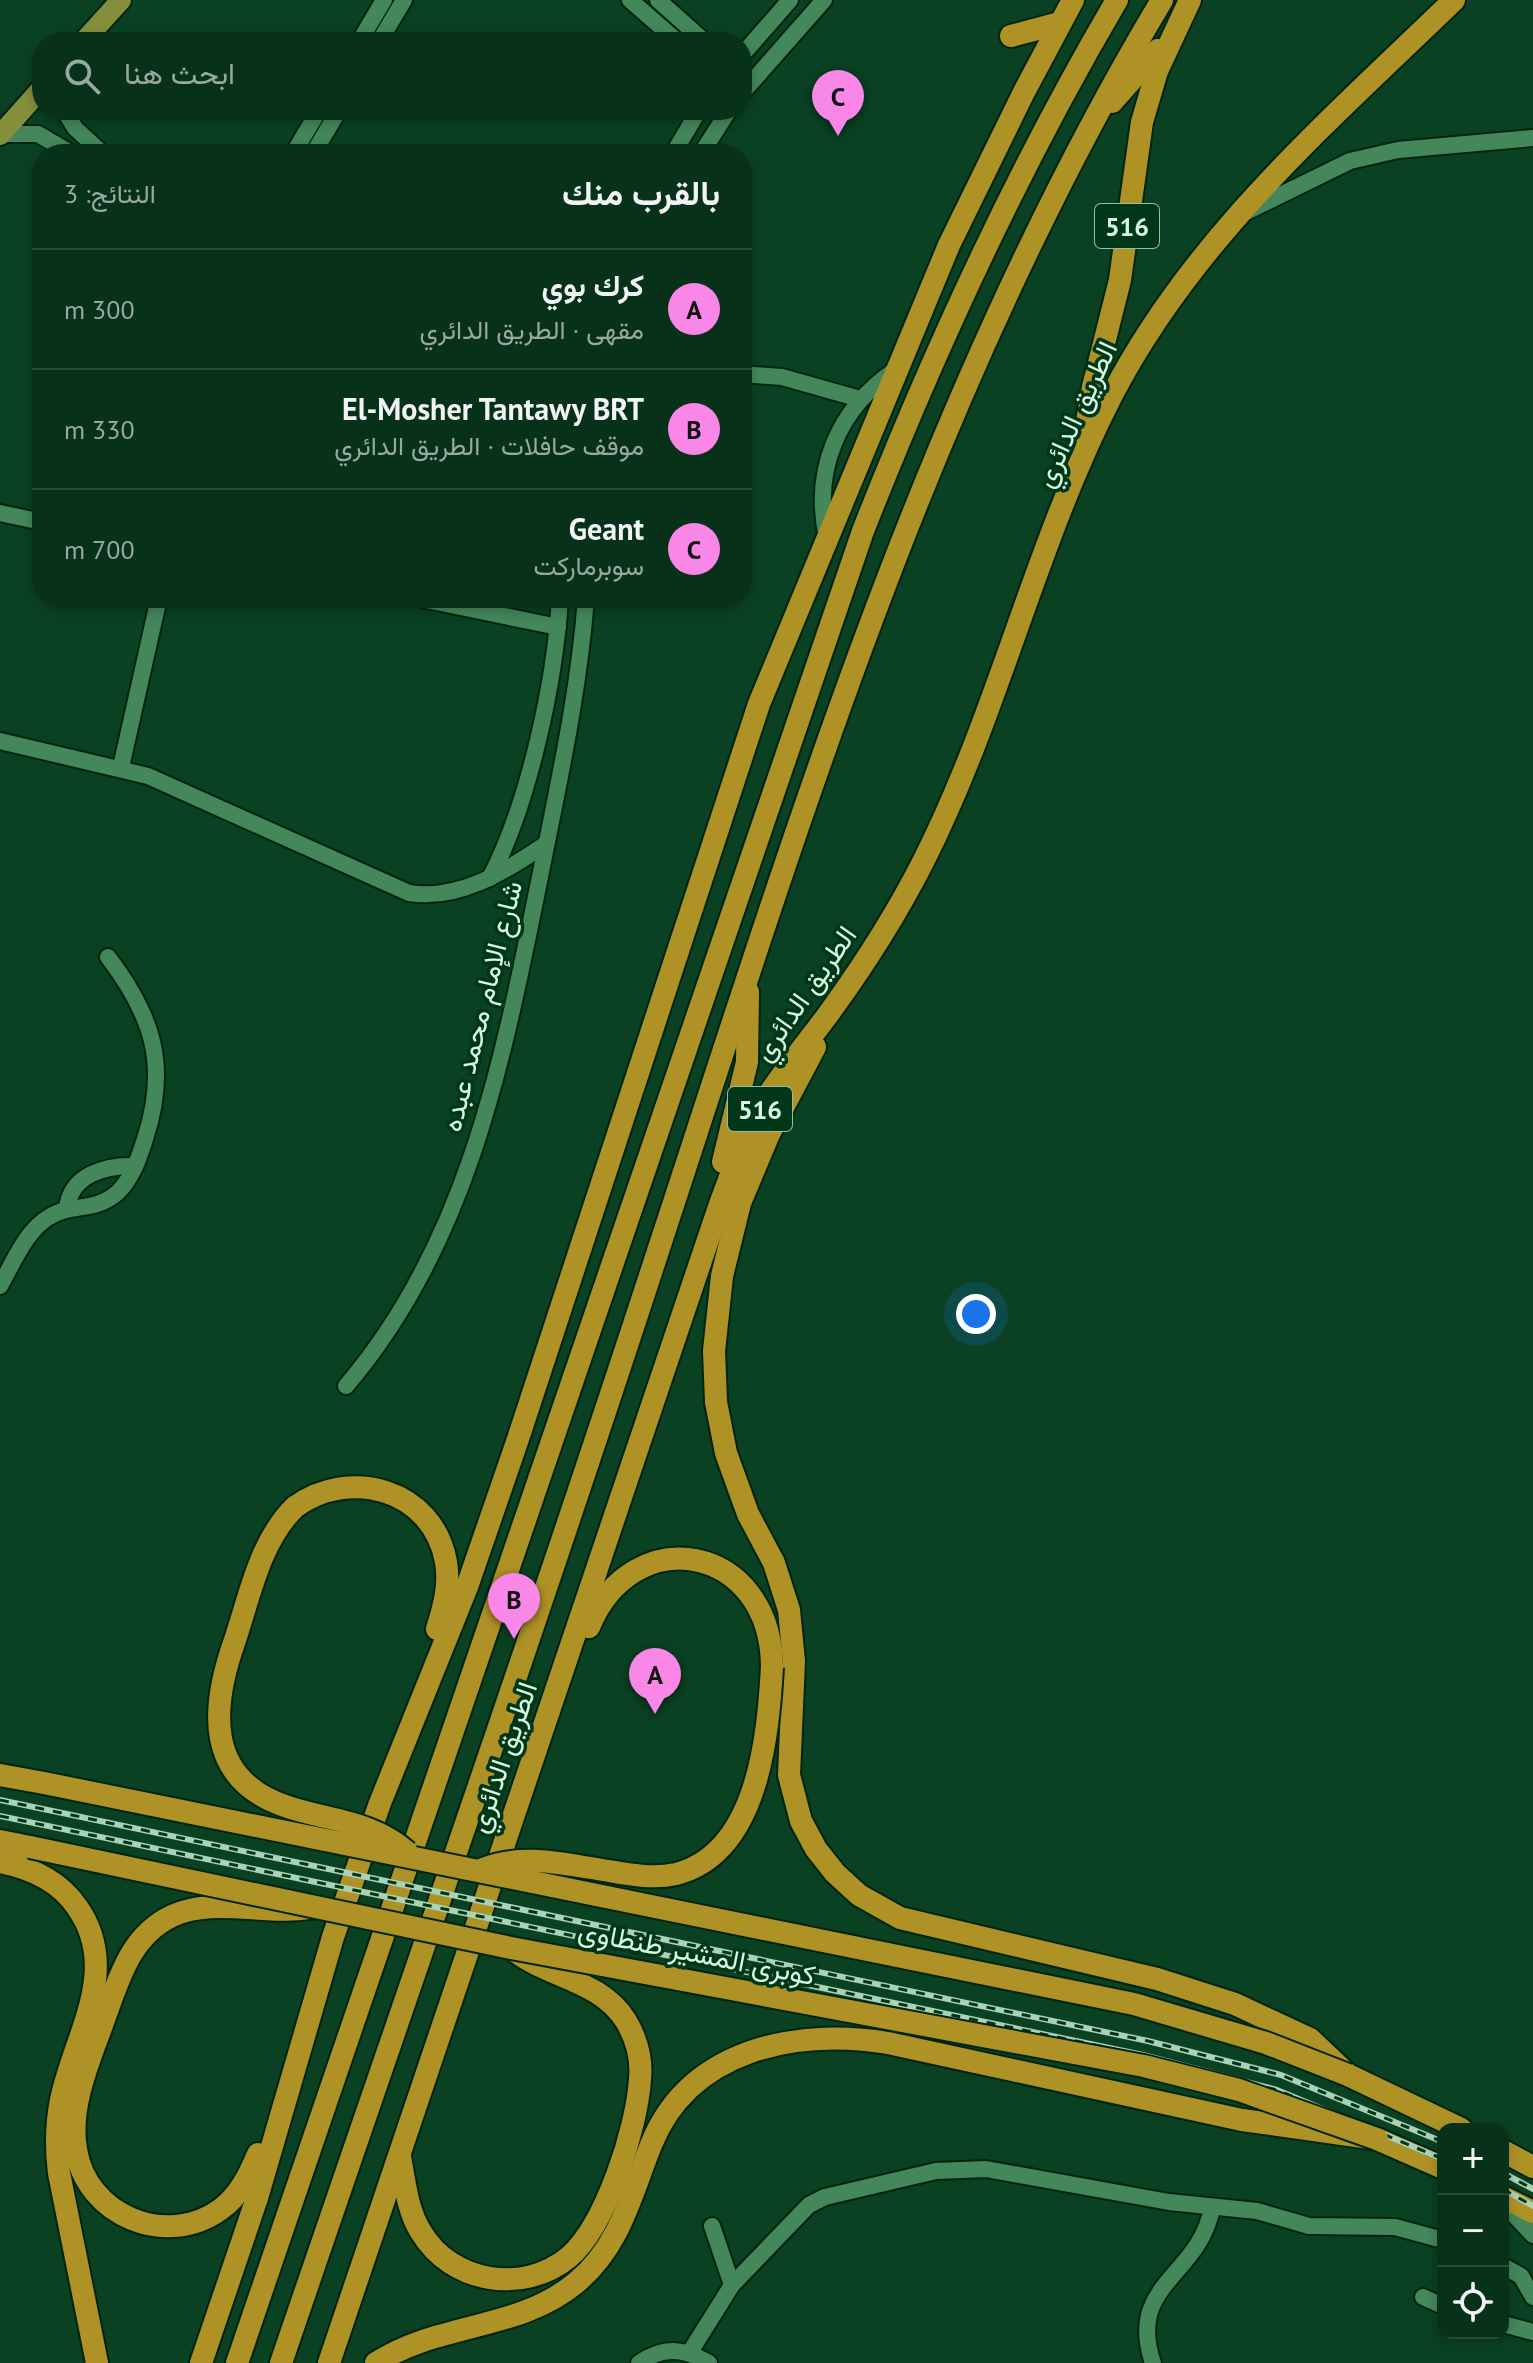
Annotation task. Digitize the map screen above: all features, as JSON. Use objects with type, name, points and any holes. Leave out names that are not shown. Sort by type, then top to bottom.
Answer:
[{"type":"highway","points":[[201,2363],[257,2198],[350,1885],[467,1587],[569,1291],[759,704],[803,592],[828,541],[895,370],[971,198],[1073,0]]},
{"type":"highway","name":"الطريق الدائري","points":[[237,2363],[863,531],[917,396],[983,250],[1040,138],[1117,0]]},
{"type":"highway","name":"الطريق الدائري","points":[[281,2363],[587,1467],[747,982],[866,635],[921,487],[1002,301],[1096,116],[1162,0]]},
{"type":"highway","name":"516","points":[[1096,116],[1140,72],[1190,0]]},
{"type":"highway","name":"الطريق الدائري","points":[[329,2363],[719,1207],[761,1107],[883,933],[940,826],[972,752],[1082,459],[1147,334],[1187,275],[1231,220],[1279,168],[1454,0]]},
{"type":"highway","name":"516","points":[[1082,459],[1093,387],[1120,280],[1142,122],[1157,71],[1178,21]]},
{"type":"highway","points":[[1011,36],[1060,23]]},
{"type":"highway","points":[[719,1207],[722,1166],[749,1046],[747,982]]},
{"type":"highway","points":[[831,1010],[769,1134],[740,1203],[722,1276],[714,1351],[716,1402],[729,1464],[748,1514],[774,1563],[789,1610],[794,1661],[789,1775],[796,1806],[808,1835],[846,1884],[871,1903],[900,1918],[1157,1979],[1210,1995],[1310,2039],[1348,2075],[1448,2123]]},
{"type":"highway","points":[[410,1856],[369,1828],[289,1808],[266,1797],[238,1773],[222,1745],[216,1715],[224,1670],[267,1547],[279,1525],[295,1507],[327,1490],[363,1486],[398,1496],[426,1519],[439,1539],[448,1574],[429,1685]]},
{"type":"highway","points":[[480,1870],[502,1862],[531,1860],[655,1876],[687,1870],[707,1860],[730,1837],[749,1796],[764,1740],[772,1667],[768,1625],[758,1602],[744,1585],[705,1563],[661,1562],[630,1575],[604,1599],[551,1708]]},
{"type":"highway","name":"كوبرى المشير طنطاوى","points":[[0,1775],[1134,2004],[1222,2029],[1348,2075]]},
{"type":"highway","name":"كوبرى المشير طنطاوى","points":[[0,1841],[511,1948],[1144,2066],[1285,2104],[1377,2139]]},
{"type":"highway","points":[[0,1862],[34,1871],[65,1893],[87,1923],[95,1947],[96,1984],[64,2085],[57,2144],[97,2363]]},
{"type":"highway","points":[[285,2104],[244,2184],[229,2202],[200,2221],[165,2227],[130,2220],[101,2200],[87,2181],[75,2148],[75,2125],[84,2080],[125,1963],[153,1928],[186,1911],[210,1907],[275,1912],[310,1908]]},
{"type":"highway","points":[[400,2154],[411,2210],[421,2233],[438,2253],[459,2268],[495,2279],[521,2278],[545,2271],[567,2258],[585,2239],[608,2193],[636,2104],[640,2080],[639,2056],[627,2023],[604,1997],[584,1984],[535,1965],[511,1948]]},
{"type":"highway","points":[[376,2363],[404,2347],[441,2333],[525,2313],[578,2281],[616,2235],[652,2142],[676,2103],[711,2071],[738,2056],[769,2046],[820,2038],[871,2041],[1242,2120],[1377,2139],[1437,2165]]},
{"type":"highway","points":[[1509,2154],[1533,2167]]},
{"type":"highway","points":[[1509,2202],[1533,2212]]},
{"type":"main road","points":[[92,32],[121,0]]},
{"type":"main road","points":[[1,135],[32,99]]},
{"type":"street","points":[[365,32],[384,0]]},
{"type":"street","points":[[385,32],[404,0]]},
{"type":"street","points":[[630,0],[667,32]]},
{"type":"street","points":[[658,0],[694,32]]},
{"type":"street","points":[[752,44],[790,0]]},
{"type":"street","points":[[752,82],[824,0]]},
{"type":"street","points":[[70,120],[92,144]]},
{"type":"street","points":[[299,144],[313,120]]},
{"type":"street","points":[[319,144],[333,120]]},
{"type":"street","points":[[678,144],[692,120]]},
{"type":"street","points":[[707,144],[723,120]]},
{"type":"street","points":[[1,135],[38,134],[55,144]]},
{"type":"street","points":[[1231,220],[1350,161],[1398,150],[1533,138]]},
{"type":"street","points":[[828,541],[822,498],[825,469],[837,433],[860,399],[895,370]]},
{"type":"street","points":[[752,375],[782,377],[860,399]]},
{"type":"street","points":[[0,513],[32,520]]},
{"type":"street","points":[[121,767],[157,608]]},
{"type":"street","points":[[466,608],[558,627]]},
{"type":"street","name":"شارع الإمام محمد عبده","points":[[490,878],[515,819],[536,745],[559,608]]},
{"type":"street","name":"شارع الإمام محمد عبده","points":[[346,1386],[408,1302],[451,1216],[503,1048],[578,682],[585,608]]},
{"type":"street","name":"شارع الإمام محمد عبده","points":[[0,741],[121,767],[162,781],[409,893],[443,895],[490,878],[546,844]]},
{"type":"street","points":[[536,745],[563,753]]},
{"type":"street","points":[[0,1286],[37,1226],[67,1209],[95,1205],[112,1197],[135,1166],[150,1121],[157,1059],[141,1009],[108,957]]},
{"type":"street","points":[[67,1209],[73,1190],[87,1176],[135,1166]]},
{"type":"street","points":[[690,2352],[732,2285],[809,2205],[825,2197],[936,2171],[1002,2170],[1212,2208],[1257,2211],[1309,2226],[1395,2227],[1437,2238]]},
{"type":"street","points":[[1509,2207],[1533,2235]]},
{"type":"street","points":[[1153,2363],[1147,2341],[1150,2310],[1160,2290],[1201,2244],[1212,2208]]},
{"type":"street","points":[[712,2226],[732,2285]]},
{"type":"street","points":[[1505,2267],[1521,2276],[1533,2297]]},
{"type":"street","points":[[1423,2297],[1437,2303]]},
{"type":"street","points":[[1509,2326],[1533,2332]]},
{"type":"street","points":[[639,2363],[660,2352],[690,2352],[709,2363]]},
{"type":"railway","points":[[0,1800],[1148,2041],[1281,2075],[1437,2140]]},
{"type":"railway","points":[[0,1816],[1143,2055],[1277,2090],[1437,2157]]},
{"type":"railway","points":[[1509,2176],[1533,2189]]},
{"type":"railway","points":[[1509,2192],[1533,2206]]},
{"type":"place","name":"Geant","points":[[838,136]]},
{"type":"place","name":"El-Mosher Tantawy BRT","points":[[514,1639]]},
{"type":"place","name":"كرك بوي","points":[[655,1714]]}]
